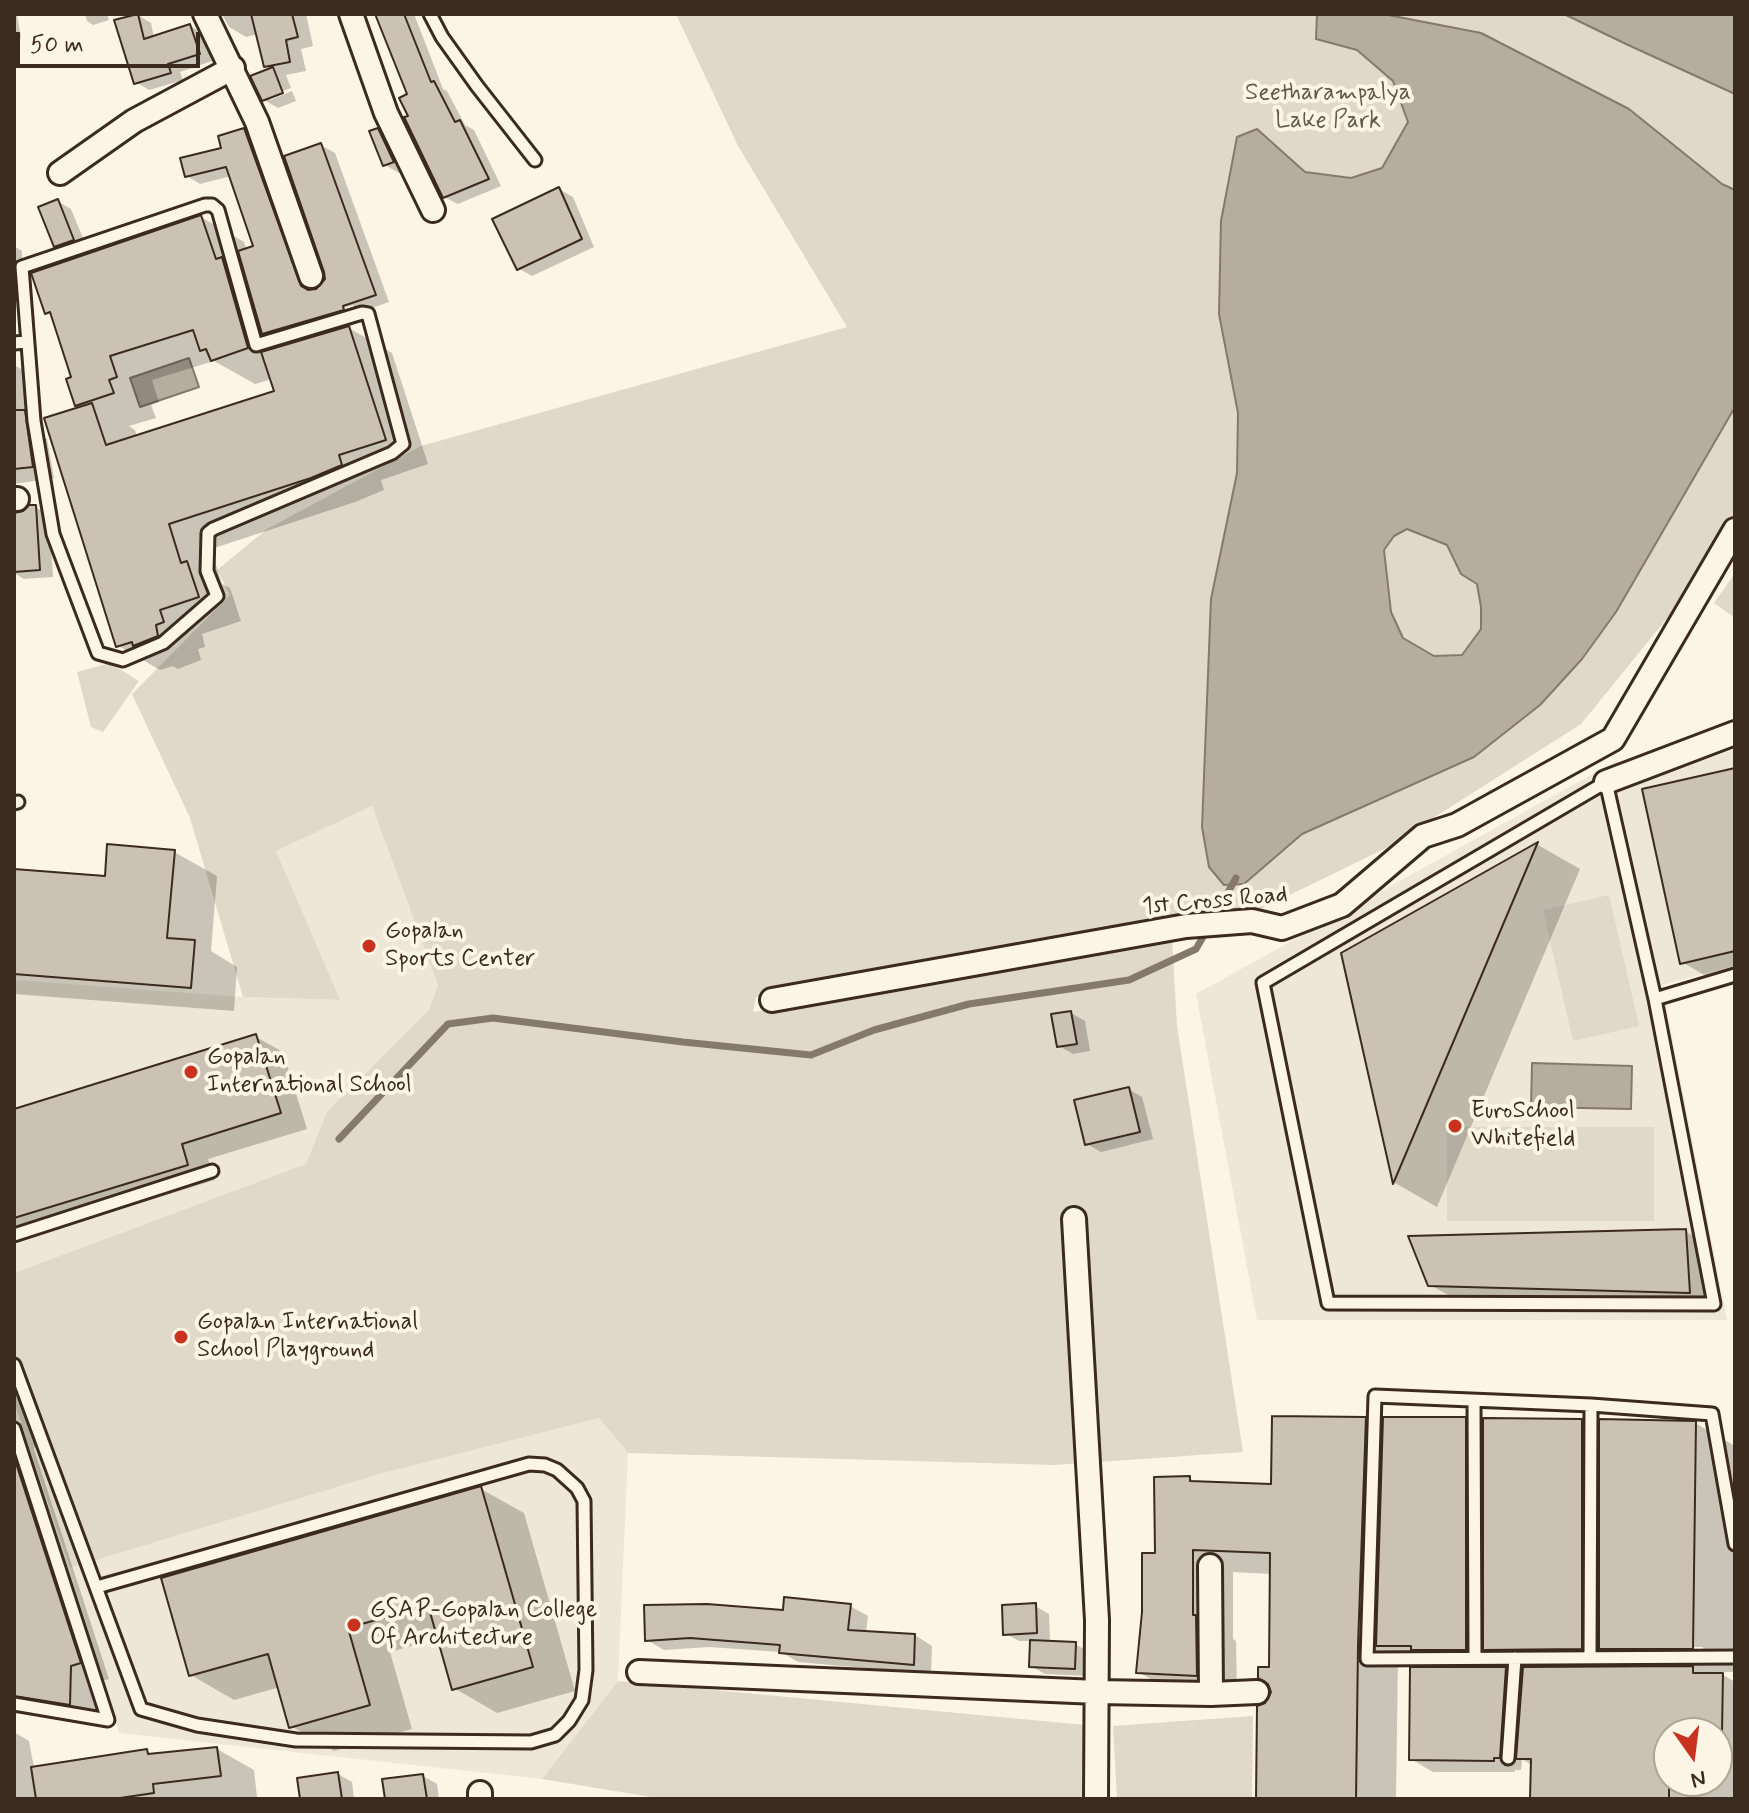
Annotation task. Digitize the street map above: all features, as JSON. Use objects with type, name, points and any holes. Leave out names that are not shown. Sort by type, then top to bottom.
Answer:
[{"type":"street","points":[[205,14],[257,122],[311,276]]},
{"type":"street","points":[[351,14],[386,113],[433,210]]},
{"type":"street","points":[[60,173],[134,121],[233,68]]},
{"type":"street","name":"1st Cross Road","points":[[772,1000],[1186,926],[1252,921],[1282,928],[1342,905],[1423,836],[1457,825],[1613,739],[1735,530]]},
{"type":"street","points":[[1606,782],[1735,733]]},
{"type":"street","points":[[1074,1219],[1097,1620],[1096,1799]]},
{"type":"street","points":[[1210,1566],[1211,1694]]},
{"type":"street","points":[[639,1672],[1097,1692],[1257,1692]]},
{"type":"lane","points":[[430,14],[442,37],[477,86],[535,160]]},
{"type":"lane","points":[[212,205],[218,210],[256,345],[362,313],[368,314],[403,444],[392,453],[213,529],[208,533],[207,571],[217,596],[163,643],[123,660],[98,653],[53,534],[20,343],[22,267],[212,205]]},
{"type":"lane","points":[[1606,782],[1655,999],[1714,1304],[1328,1303],[1263,983],[1606,782]]},
{"type":"lane","points":[[1655,999],[1735,975]]},
{"type":"lane","points":[[14,1235],[212,1171]]},
{"type":"lane","points":[[14,1365],[141,1709],[197,1725],[296,1740],[531,1742],[555,1735],[569,1721],[582,1700],[586,1670],[584,1501],[577,1488],[557,1470],[545,1465],[529,1464],[97,1587]]},
{"type":"lane","points":[[1735,1544],[1712,1414],[1591,1405],[1375,1396],[1367,1659],[1735,1657]]},
{"type":"lane","points":[[1474,1401],[1475,1658]]},
{"type":"lane","points":[[1590,1658],[1591,1405]]},
{"type":"lane","points":[[14,1429],[108,1720],[14,1704]]},
{"type":"lane","points":[[1508,1758],[1515,1658]]},
{"type":"shaded area","points":[[1317,14],[1383,14],[1481,33],[1629,109],[1722,184],[1735,190],[1735,407],[1616,612],[1582,659],[1540,705],[1474,757],[1302,834],[1244,884],[1224,885],[1209,867],[1202,827],[1211,599],[1237,473],[1238,413],[1219,314],[1221,221],[1237,137],[1257,129],[1305,172],[1351,178],[1382,168],[1408,122],[1393,81],[1357,50],[1316,39]],"holes":[[[1407,529],[1447,545],[1461,574],[1477,584],[1481,629],[1462,655],[1434,656],[1403,638],[1391,612],[1384,550],[1394,536]]]},
{"type":"shaded area","points":[[1564,14],[1735,14],[1735,94],[1626,44]]},
{"type":"shaded area","points":[[189,358],[199,387],[140,407],[130,378]]},
{"type":"shaded area","name":"EuroSchool Whitefield","points":[[1735,749],[1735,965],[1662,985],[1727,1320],[1257,1320],[1196,994],[1618,760],[1624,789]]},
{"type":"shaded area","name":"Gopalan International School","points":[[372,806],[438,985],[429,1010],[328,1112],[306,1164],[14,1273],[14,980],[243,997],[339,1000],[276,851]]},
{"type":"shaded area","points":[[1532,1063],[1632,1066],[1631,1109],[1531,1107]]},
{"type":"shaded area","name":"GSAP-Gopalan College Of Architecture","points":[[599,1418],[628,1453],[618,1681],[542,1779],[119,1733],[70,1568],[380,1474]]},
{"type":"green space","points":[[676,14],[1317,14],[1317,39],[1357,50],[1393,81],[1408,122],[1382,168],[1351,178],[1305,172],[1257,129],[1221,221],[1219,314],[1238,413],[1237,473],[1211,599],[1202,827],[1209,867],[1244,884],[1302,834],[1474,757],[1540,705],[1582,659],[1616,612],[1735,407],[1735,513],[1691,589],[1581,724],[1386,848],[1259,910],[1171,916],[756,997],[753,1012],[1172,939],[1177,1026],[1243,1452],[1055,1465],[628,1453],[599,1418],[380,1474],[70,1568],[14,1402],[14,1273],[306,1164],[327,1112],[429,1010],[438,985],[372,806],[276,851],[340,1000],[243,997],[190,818],[132,694],[230,595],[217,570],[267,529],[421,446],[847,327],[738,146]]},
{"type":"green space","name":"Seetharampalya Lake Park","points":[[1383,14],[1564,14],[1735,94],[1735,190]]},
{"type":"green space","points":[[1407,529],[1447,545],[1477,584],[1481,629],[1462,655],[1434,656],[1403,638],[1391,612],[1384,550],[1394,536]]},
{"type":"green space","points":[[1735,573],[1735,618],[1714,603]]},
{"type":"green space","points":[[110,663],[139,681],[103,732],[91,727],[77,672]]},
{"type":"green space","points":[[1609,895],[1639,1026],[1573,1041],[1543,910]]},
{"type":"green space","points":[[1447,1127],[1654,1127],[1654,1221],[1447,1221]]},
{"type":"green space","points":[[618,1681],[1085,1725],[1082,1799],[663,1799],[542,1779]]},
{"type":"green space","points":[[1253,1716],[1252,1799],[1117,1799],[1113,1726]]},
{"type":"building","points":[[138,14],[144,39],[190,24],[200,54],[168,64],[171,73],[134,84],[114,20]]},
{"type":"building","points":[[251,14],[292,14],[298,37],[286,40],[290,62],[264,67]]},
{"type":"building","points":[[375,14],[404,14],[431,82],[434,81],[455,122],[460,120],[489,179],[443,198],[404,117],[408,116],[399,98],[407,94]]},
{"type":"building","points":[[273,67],[283,93],[262,101],[250,76]]},
{"type":"building","points":[[244,128],[301,286],[308,290],[316,289],[325,279],[284,156],[321,143],[376,295],[343,306],[344,310],[262,334],[238,251],[253,246],[226,167],[185,177],[180,158],[221,148],[218,136]]},
{"type":"building","points":[[378,128],[394,162],[383,166],[369,131]]},
{"type":"building","points":[[559,187],[582,239],[517,270],[492,219]]},
{"type":"building","points":[[58,199],[74,240],[54,247],[38,207]]},
{"type":"building","points":[[201,215],[216,259],[222,257],[248,348],[211,361],[206,349],[200,351],[193,330],[110,356],[117,377],[109,380],[114,393],[75,406],[66,379],[71,377],[50,312],[45,314],[31,273]]},
{"type":"building","points":[[349,326],[386,440],[339,455],[342,465],[311,478],[169,524],[181,563],[187,561],[199,597],[160,610],[164,622],[156,625],[158,636],[133,646],[132,642],[116,647],[44,418],[92,403],[106,445],[274,391],[261,352]]},
{"type":"building","points":[[14,410],[25,410],[33,467],[14,469]]},
{"type":"building","points":[[29,505],[36,505],[40,570],[14,572],[14,513],[23,511]]},
{"type":"building","points":[[1735,768],[1735,951],[1680,964],[1642,789]]},
{"type":"building","points":[[1538,842],[1393,1184],[1341,953]]},
{"type":"building","points":[[107,844],[175,850],[167,938],[195,940],[191,988],[14,974],[14,869],[105,876]]},
{"type":"building","points":[[1071,1011],[1077,1044],[1057,1047],[1051,1014]]},
{"type":"building","points":[[256,1034],[281,1113],[182,1144],[188,1165],[14,1218],[14,1109]]},
{"type":"building","points":[[1129,1087],[1140,1132],[1085,1145],[1074,1100]]},
{"type":"building","points":[[1686,1229],[1690,1293],[1428,1286],[1408,1236]]},
{"type":"building","points":[[1272,1416],[1366,1417],[1356,1799],[1256,1799],[1257,1706],[1265,1703],[1271,1692],[1268,1684],[1258,1678],[1258,1667],[1269,1667],[1270,1553],[1193,1550],[1197,1676],[1136,1673],[1142,1612],[1142,1553],[1155,1553],[1154,1477],[1190,1476],[1190,1481],[1271,1484]]},
{"type":"building","points":[[1383,1417],[1466,1417],[1466,1650],[1411,1650],[1411,1646],[1376,1646]]},
{"type":"building","points":[[1483,1418],[1582,1419],[1582,1649],[1483,1650]]},
{"type":"building","points":[[1599,1419],[1696,1421],[1693,1649],[1599,1649]]},
{"type":"building","points":[[14,1457],[81,1663],[71,1666],[70,1705],[14,1696]]},
{"type":"building","points":[[481,1486],[533,1667],[452,1690],[428,1605],[348,1628],[370,1705],[289,1728],[268,1654],[189,1676],[161,1578]]},
{"type":"building","points":[[784,1597],[851,1604],[848,1630],[915,1634],[914,1665],[779,1653],[780,1645],[690,1638],[645,1641],[644,1605],[707,1604],[783,1610]]},
{"type":"building","points":[[1036,1603],[1037,1633],[1003,1635],[1002,1605]]},
{"type":"building","points":[[1030,1640],[1076,1642],[1075,1669],[1029,1667]]},
{"type":"building","points":[[1693,1666],[1693,1673],[1723,1673],[1722,1717],[1653,1717],[1653,1797],[1669,1799],[1530,1799],[1531,1759],[1516,1759],[1523,1667]]},
{"type":"building","points":[[1410,1667],[1506,1667],[1500,1758],[1494,1758],[1494,1761],[1409,1760]]},
{"type":"building","points":[[217,1747],[221,1776],[153,1784],[154,1793],[113,1799],[36,1799],[31,1767],[147,1749],[148,1754]]},
{"type":"building","points":[[338,1772],[342,1799],[300,1799],[297,1778]]},
{"type":"building","points":[[423,1774],[427,1799],[385,1799],[382,1779]]},
{"type":"waterway","points":[[1213,919],[1236,878]]},
{"type":"waterway","points":[[339,1139],[448,1024],[493,1018],[811,1055],[874,1030],[969,1004],[1129,980],[1196,949],[1207,930]]},
{"type":"place","name":"Gopalan Sports Center","points":[[369,946]]},
{"type":"place","name":"Gopalan International School","points":[[191,1072]]},
{"type":"place","name":"EuroSchool Whitefield","points":[[1455,1126]]},
{"type":"place","name":"Gopalan International School Playground","points":[[181,1337]]},
{"type":"place","name":"GSAP-Gopalan College Of Architecture","points":[[354,1625]]}]
